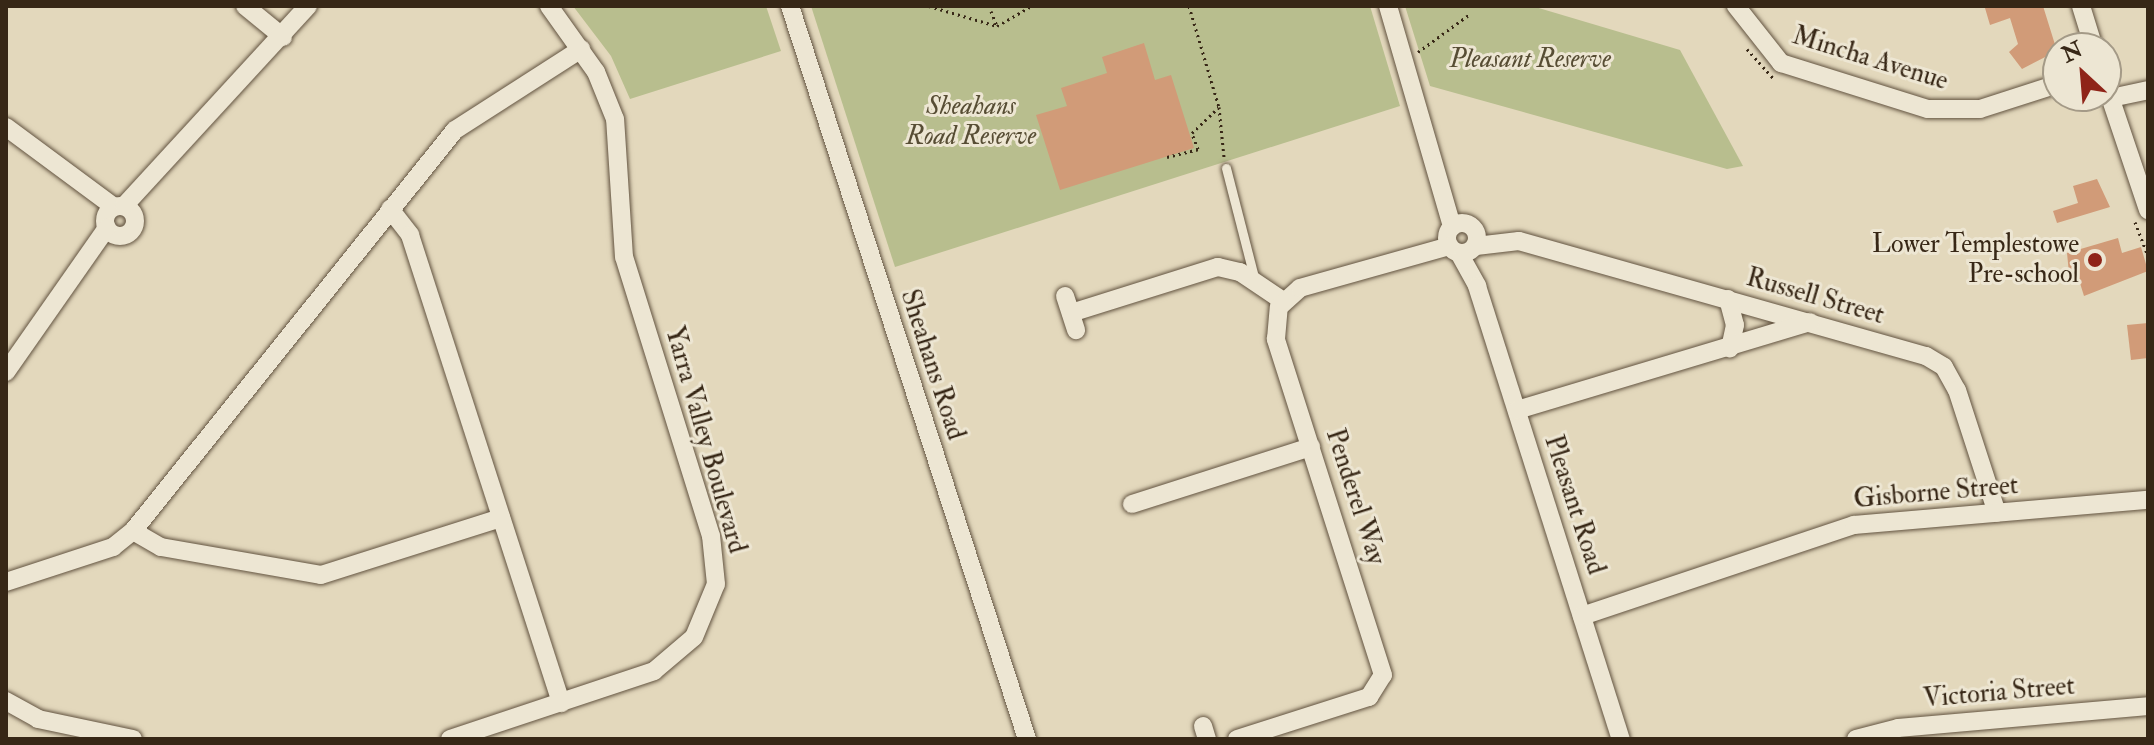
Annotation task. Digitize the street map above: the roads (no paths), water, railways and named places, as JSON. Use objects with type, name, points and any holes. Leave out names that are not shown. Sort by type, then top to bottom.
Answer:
[{"type":"street","points":[[245,6],[283,37]]},
{"type":"street","points":[[6,372],[118,219],[308,6]]},
{"type":"street","name":"Yarra Valley Boulevard","points":[[450,739],[654,671],[682,651],[705,620],[717,567],[624,257],[615,119],[581,49],[549,6]]},
{"type":"street","name":"Sheahans Road","points":[[790,6],[1027,739]]},
{"type":"street","name":"Pleasant Road","points":[[1388,6],[1621,739]]},
{"type":"street","name":"Mincha Avenue","points":[[1736,6],[1781,63],[1928,109],[1980,109],[2042,89]]},
{"type":"street","points":[[2081,6],[2089,32]]},
{"type":"street","points":[[6,582],[113,547],[133,531],[390,209],[468,118],[581,49]]},
{"type":"street","points":[[2122,96],[2148,92]]},
{"type":"street","points":[[2115,112],[2148,210]]},
{"type":"street","points":[[6,127],[118,219]]},
{"type":"street","points":[[390,209],[410,235],[561,703]]},
{"type":"street","points":[[1071,313],[1218,267],[1255,281],[1283,301],[1402,255],[1462,238]]},
{"type":"street","name":"Russell Street","points":[[1462,238],[1519,241],[1810,322],[1944,367],[1997,513]]},
{"type":"street","points":[[1728,299],[1735,325],[1730,348]]},
{"type":"street","name":"Penderel Way","points":[[1237,739],[1369,697],[1382,681],[1274,330],[1283,301]]},
{"type":"street","points":[[1518,415],[1810,322]]},
{"type":"street","points":[[1132,504],[1311,447]]},
{"type":"street","name":"Gisborne Street","points":[[1581,612],[1854,525],[2148,500]]},
{"type":"street","points":[[133,531],[161,547],[327,575],[501,518]]},
{"type":"street","points":[[6,701],[38,719],[133,739]]},
{"type":"street","name":"Victoria Street","points":[[1856,739],[1898,728],[2148,706]]},
{"type":"lane","points":[[1226,168],[1255,281]]},
{"type":"place","name":"Lower Templestowe Pre-school","points":[[2095,260]]},
{"type":"park label","name":"Pleasant Reserve","points":[[1530,60]]},
{"type":"park label","name":"Sheahans Road Reserve","points":[[971,122]]}]
